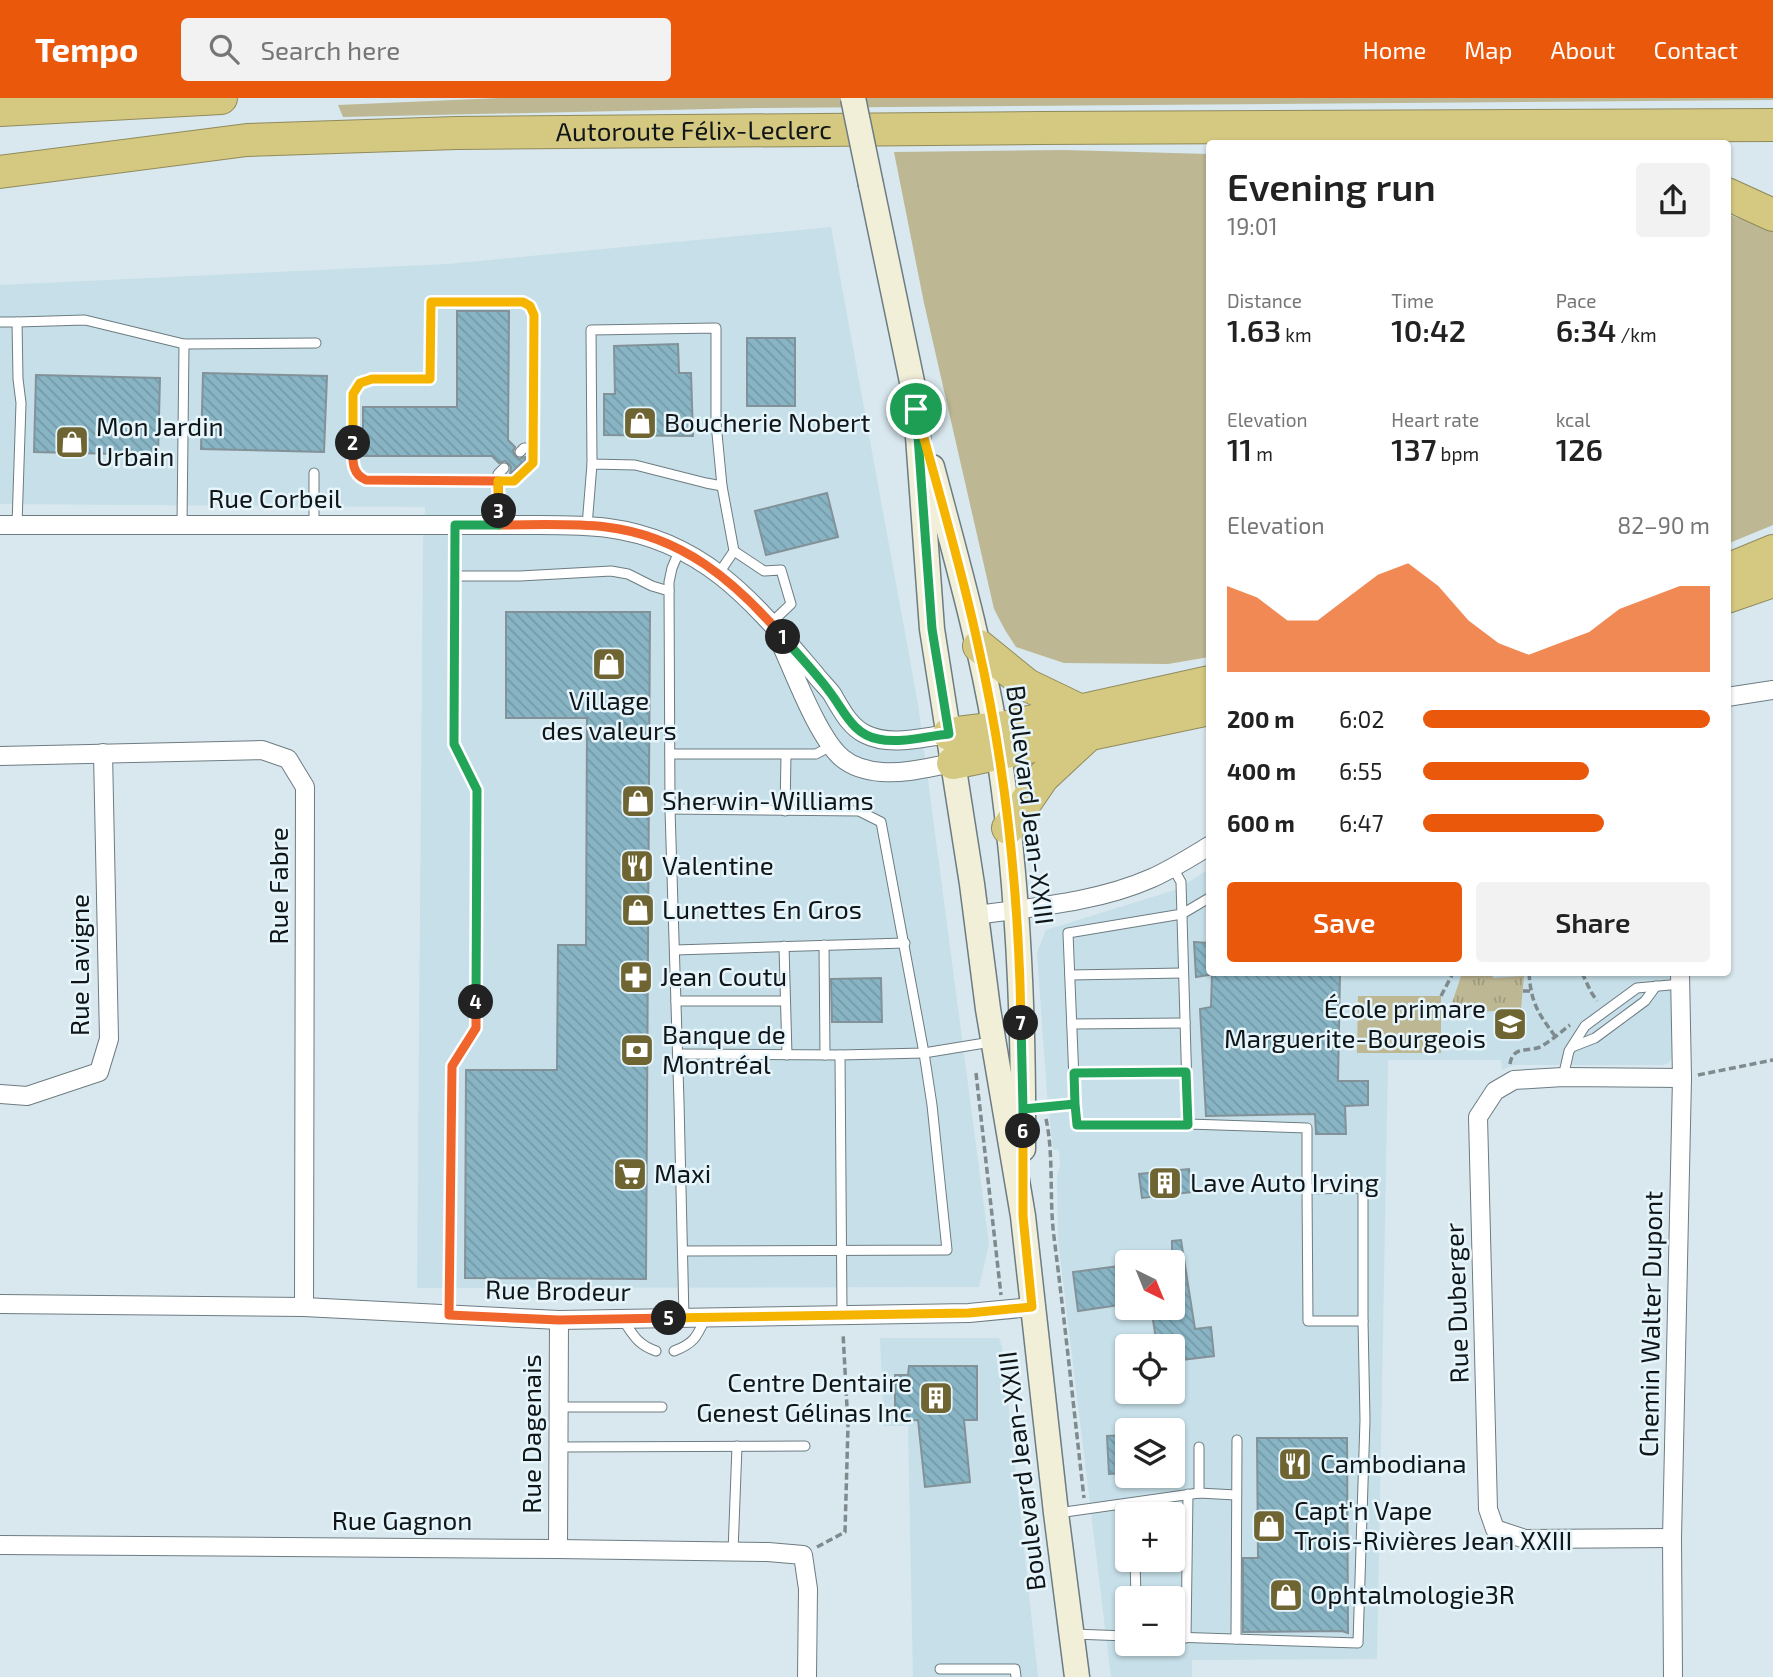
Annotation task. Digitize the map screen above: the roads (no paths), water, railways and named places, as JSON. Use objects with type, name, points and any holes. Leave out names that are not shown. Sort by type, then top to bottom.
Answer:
[{"type":"highway","points":[[0,110],[222,98]]},
{"type":"highway","points":[[1390,127],[1773,125]]},
{"type":"highway","points":[[1390,127],[1453,140]]},
{"type":"highway","name":"Autoroute Félix-Leclerc","points":[[0,172],[247,141],[456,133],[1390,127]]},
{"type":"highway","points":[[0,151],[247,141]]},
{"type":"highway","points":[[1731,196],[1773,215]]},
{"type":"highway","points":[[1731,568],[1773,551]]},
{"type":"highway","points":[[1731,596],[1773,580]]},
{"type":"highway","points":[[979,646],[1027,685],[1083,723]]},
{"type":"highway","points":[[1008,828],[1083,723],[1206,683]]},
{"type":"highway","points":[[951,748],[997,741],[1007,727],[1083,723],[1206,709]]},
{"type":"street","name":"Boulevard Jean-XXIII","points":[[853,98],[916,409],[979,646],[997,741],[1016,909],[1021,1005],[1014,1110],[1023,1216],[1077,1677]]},
{"type":"street","name":"Boulevard Jean-XXIII","points":[[916,409],[932,629],[993,1041],[1014,1110]]},
{"type":"street","name":"Rue Corbeil","points":[[9,525],[587,526],[632,533],[696,557],[741,591],[830,692],[849,721],[865,734],[879,740],[951,748]]},
{"type":"street","name":"Rue Corbeil","points":[[771,623],[815,718],[840,756],[853,765],[875,772],[896,772],[951,748]]},
{"type":"street","points":[[1731,696],[1773,691]]},
{"type":"street","name":"Rue Fabre","points":[[0,756],[262,750],[288,759],[305,787],[304,1307]]},
{"type":"street","name":"Rue Lavigne","points":[[0,1094],[27,1096],[99,1072],[103,1061],[109,1039],[103,753]]},
{"type":"street","points":[[976,915],[1108,892],[1144,881],[1173,868],[1206,848]]},
{"type":"street","name":"Chemin Walter Dupont","points":[[1674,1677],[1672,1538],[1682,1079],[1681,978]]},
{"type":"street","name":"Rue Duberger","points":[[1672,1538],[1525,1539],[1495,1529],[1488,1509],[1478,1117],[1495,1091],[1514,1080],[1563,1077],[1682,1079]]},
{"type":"street","name":"Rue Brodeur","points":[[0,1304],[304,1307],[559,1320],[969,1313],[1032,1307]]},
{"type":"street","name":"Rue Dagenais","points":[[558,1549],[559,1320]]},
{"type":"street","name":"Rue Gagnon","points":[[0,1545],[558,1549],[803,1555],[808,1589],[807,1677]]},
{"type":"lane","points":[[431,302],[520,302],[532,309],[533,463],[514,481],[498,481],[370,480],[359,477],[355,471],[354,390],[367,379],[430,379],[431,302]]},
{"type":"lane","points":[[0,322],[85,320],[184,344],[316,343]]},
{"type":"lane","points":[[9,525],[21,403],[17,322]]},
{"type":"lane","points":[[587,526],[592,464],[591,330],[716,328],[716,423],[722,486],[734,551],[719,573]]},
{"type":"lane","points":[[182,525],[184,344]]},
{"type":"lane","points":[[520,452],[524,448],[533,448]]},
{"type":"lane","points":[[592,464],[635,465],[722,486]]},
{"type":"lane","points":[[499,525],[498,474],[504,468]]},
{"type":"lane","points":[[314,473],[314,526]]},
{"type":"lane","points":[[449,1315],[452,1066],[476,1028],[477,790],[454,744],[455,525]]},
{"type":"lane","points":[[680,549],[671,571],[669,592],[670,809],[684,1318]]},
{"type":"lane","points":[[734,551],[764,571],[781,570],[791,604],[771,623]]},
{"type":"lane","points":[[454,576],[611,571],[628,574],[669,592]]},
{"type":"lane","points":[[670,754],[816,754],[831,746]]},
{"type":"lane","points":[[785,811],[786,755]]},
{"type":"lane","points":[[670,809],[859,811],[881,822],[924,1053],[947,1250],[683,1251]]},
{"type":"lane","points":[[1173,868],[1181,882],[1188,1125]]},
{"type":"lane","points":[[1206,900],[1182,915],[1068,933],[1077,1125],[1307,1128],[1308,1321],[1363,1321]]},
{"type":"lane","points":[[675,950],[905,943]]},
{"type":"lane","points":[[824,945],[825,1055]]},
{"type":"lane","points":[[784,946],[787,1055]]},
{"type":"lane","points":[[1070,975],[1184,973]]},
{"type":"lane","points":[[1563,1077],[1567,1058],[1585,1026],[1637,988],[1656,986],[1681,978]]},
{"type":"lane","points":[[1572,1047],[1605,1031],[1645,1001],[1656,986]]},
{"type":"lane","points":[[676,1001],[786,1002]]},
{"type":"lane","points":[[1072,1024],[1185,1023]]},
{"type":"lane","points":[[678,1054],[924,1053],[993,1041]]},
{"type":"lane","points":[[840,1055],[842,1314]]},
{"type":"lane","points":[[1074,1073],[1186,1072]]},
{"type":"lane","points":[[1014,1110],[1075,1104]]},
{"type":"lane","points":[[1188,1494],[1186,1638],[1358,1643],[1365,1420],[1363,1188],[1307,1189]]},
{"type":"lane","points":[[674,1351],[696,1339],[706,1317]]},
{"type":"lane","points":[[622,1319],[638,1341],[656,1351]]},
{"type":"lane","points":[[558,1407],[662,1406]]},
{"type":"lane","points":[[1236,1639],[1237,1440]]},
{"type":"lane","points":[[733,1552],[737,1446]]},
{"type":"lane","points":[[558,1447],[805,1446]]},
{"type":"lane","points":[[1199,1447],[1199,1493]]},
{"type":"lane","points":[[1139,1502],[1199,1493],[1236,1495]]},
{"type":"lane","points":[[1056,1513],[1115,1505]]},
{"type":"lane","points":[[1073,1634],[1115,1636]]},
{"type":"lane","points":[[940,1669],[1015,1669],[1016,1677]]},
{"type":"place","name":"Boucherie Nobert","points":[[640,423]]},
{"type":"place","name":"Mon Jardin Urbain","points":[[72,442]]},
{"type":"place","name":"Village des valeurs","points":[[609,664]]},
{"type":"place","name":"Sherwin-Williams","points":[[638,801]]},
{"type":"place","name":"Valentine","points":[[637,866]]},
{"type":"place","name":"Lunettes En Gros","points":[[638,910]]},
{"type":"place","name":"Jean Coutu","points":[[636,977]]},
{"type":"place","name":"École primare Marguerite-Bourgeois","points":[[1510,1024]]},
{"type":"place","name":"Banque de Montréal","points":[[637,1050]]},
{"type":"place","name":"Maxi","points":[[630,1174]]},
{"type":"place","name":"Lave Auto Irving","points":[[1165,1183]]},
{"type":"place","name":"Centre Dentaire Genest Gélinas Inc","points":[[936,1398]]},
{"type":"place","name":"Cambodiana","points":[[1295,1464]]},
{"type":"place","name":"Capt'n Vape Trois-Rivières Jean XXIII","points":[[1269,1526]]},
{"type":"place","name":"Ophtalmologie3R","points":[[1286,1595]]}]
